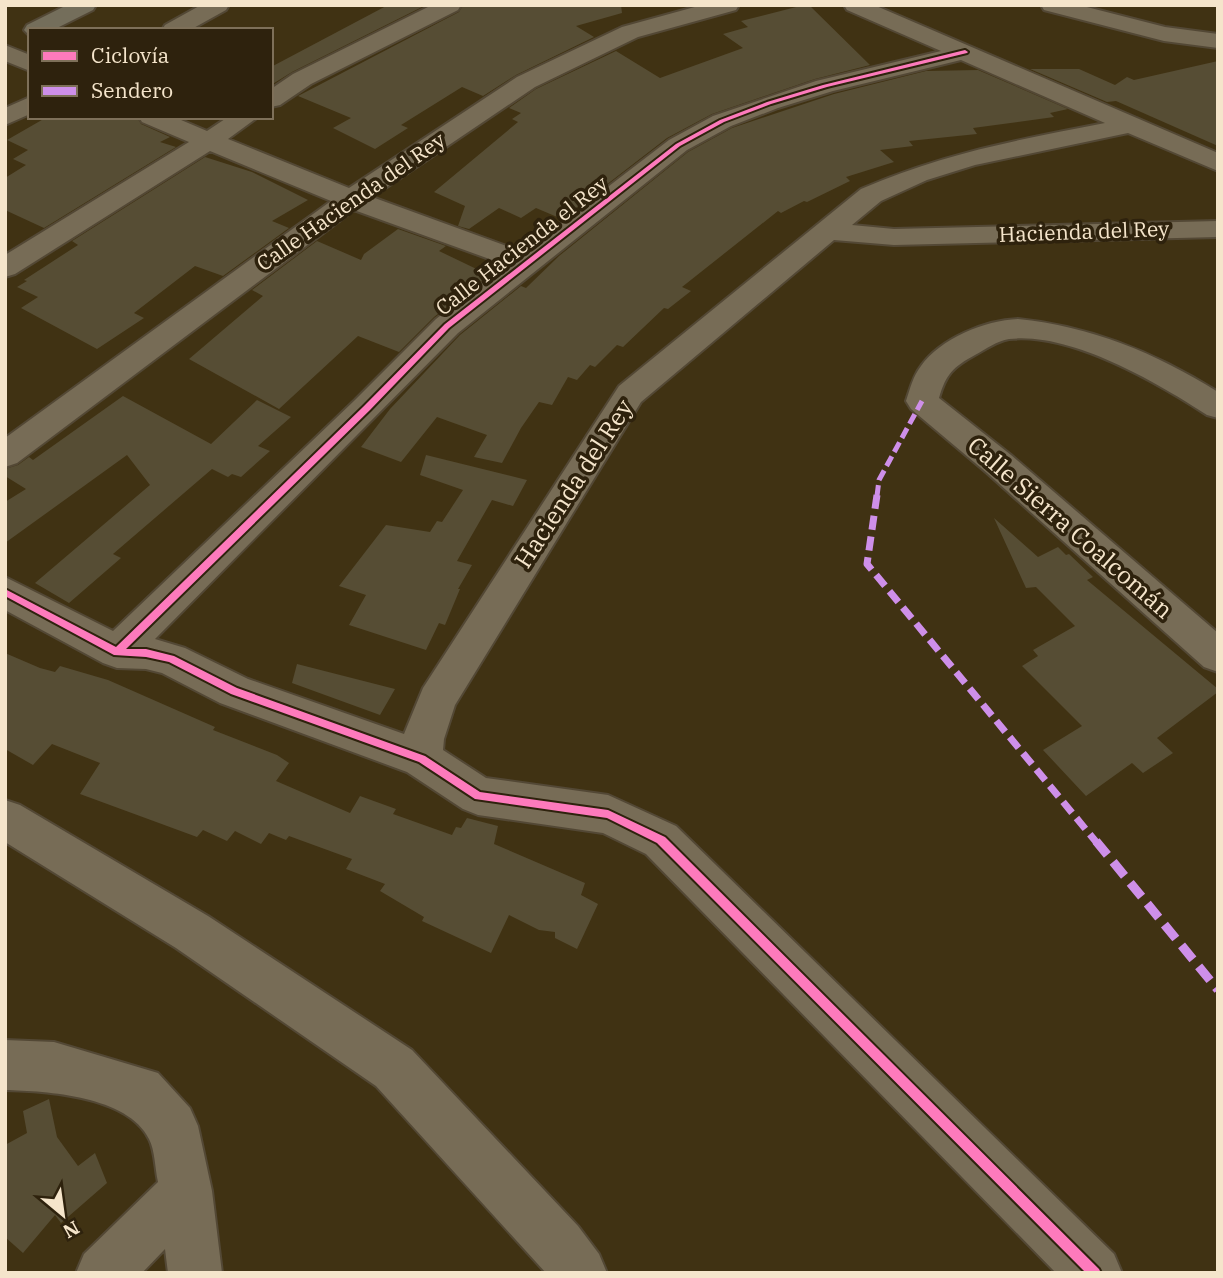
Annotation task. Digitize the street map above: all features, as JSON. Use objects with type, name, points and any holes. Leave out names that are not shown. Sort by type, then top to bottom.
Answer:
[{"type":"street","points":[[39,28],[85,5]]},
{"type":"street","points":[[177,28],[218,5]]},
{"type":"street","points":[[273,99],[302,79],[450,5]]},
{"type":"street","name":"Calle Hacienda del Rey","points":[[5,455],[351,199],[472,116],[537,77],[630,32],[728,5]]},
{"type":"street","points":[[855,5],[1218,163]]},
{"type":"street","points":[[1052,5],[1164,34],[1214,42]]},
{"type":"street","points":[[5,44],[28,33]]},
{"type":"street","points":[[5,52],[28,63]]},
{"type":"street","name":"Calle Hacienda el Rey","points":[[117,652],[367,408],[447,326],[678,145],[722,121],[825,86],[965,52]]},
{"type":"street","points":[[5,117],[28,105]]},
{"type":"street","points":[[156,119],[351,199],[527,263]]},
{"type":"street","points":[[5,268],[243,119]]},
{"type":"street","name":"Hacienda del Rey","points":[[422,759],[423,738],[437,700],[630,394],[871,195],[918,174],[969,158],[1132,125]]},
{"type":"street","name":"Hacienda del Rey","points":[[825,231],[894,237],[1218,229]]},
{"type":"street","name":"Calle Sierra Coalcomán","points":[[1209,390],[1117,351],[1017,329],[986,335],[954,353],[931,373],[922,401],[999,464],[1218,656]]},
{"type":"street","points":[[5,592],[117,652],[146,653],[171,659],[234,691],[422,759],[478,796],[608,814],[662,840],[1095,1273]]},
{"type":"street","points":[[5,819],[192,932],[394,1068],[559,1245],[580,1273]]},
{"type":"street","points":[[5,1065],[54,1067],[140,1091],[172,1126],[186,1191],[195,1273]]},
{"type":"street","points":[[103,1273],[186,1191]]},
{"type":"building","points":[[388,5],[426,5],[273,84],[273,66]]},
{"type":"building","points":[[463,5],[621,5],[622,13],[576,26],[594,37],[516,75],[483,96],[462,87],[401,125],[408,128],[375,149],[333,128],[351,118],[298,96],[459,12]]},
{"type":"building","points":[[809,5],[870,65],[815,79],[712,114],[667,138],[562,219],[536,208],[521,218],[499,208],[469,229],[458,226],[465,206],[434,192],[518,122],[512,119],[521,113],[509,108],[536,89],[616,51],[660,78],[743,48],[723,34],[748,27],[741,21]]},
{"type":"building","points":[[1218,61],[1218,146],[1116,101],[1107,102],[1030,69],[1079,69],[1115,85],[1127,77],[1134,80]]},
{"type":"building","points":[[978,70],[1068,109],[1050,113],[1054,117],[973,128],[977,134],[909,141],[913,146],[880,150],[894,162],[846,177],[850,181],[781,213],[778,211],[682,287],[691,291],[668,309],[664,308],[623,347],[617,345],[595,367],[590,365],[577,380],[568,377],[552,405],[539,402],[502,463],[474,457],[487,435],[437,417],[401,462],[361,447],[390,409],[460,335],[521,286],[526,288],[559,256],[688,152],[732,128],[834,94],[926,71]]},
{"type":"building","points":[[44,119],[138,119],[141,124],[170,137],[160,142],[176,147],[44,228],[5,210],[5,178],[26,165],[13,159],[28,150],[7,140]]},
{"type":"building","points":[[205,157],[252,172],[308,200],[272,221],[289,228],[223,276],[195,266],[134,313],[144,318],[97,349],[21,308],[38,297],[17,287],[27,281],[24,280],[78,245],[72,241]]},
{"type":"building","points":[[398,229],[446,246],[439,251],[489,275],[434,317],[399,352],[358,336],[279,409],[189,359],[263,296],[252,290],[317,241],[361,260],[364,254]]},
{"type":"building","points":[[123,396],[211,444],[257,400],[291,417],[258,446],[270,451],[241,477],[232,474],[228,477],[212,469],[113,554],[121,558],[69,603],[35,583],[150,485],[127,455],[5,543],[5,502],[26,489],[5,476],[5,469],[18,465],[29,457],[33,460]]},
{"type":"building","points":[[426,455],[527,480],[513,506],[492,500],[457,561],[472,565],[458,589],[445,625],[439,623],[426,650],[349,625],[366,595],[339,586],[386,525],[430,532],[437,521],[442,522],[463,490],[420,475]]},
{"type":"building","points":[[994,518],[1038,557],[1058,547],[1066,555],[1069,554],[1093,577],[1087,580],[1218,689],[1218,692],[1157,738],[1173,753],[1143,773],[1132,763],[1086,796],[1043,750],[1082,726],[1022,666],[1038,656],[1033,650],[1075,626],[1036,587],[1026,588]]},
{"type":"building","points":[[5,653],[55,672],[60,666],[108,680],[215,727],[213,730],[277,755],[289,763],[276,781],[350,813],[360,796],[396,809],[393,814],[452,835],[456,827],[461,828],[467,818],[498,826],[494,844],[585,883],[581,895],[598,904],[577,949],[555,938],[555,932],[539,930],[509,915],[491,953],[422,921],[424,917],[380,891],[385,884],[346,869],[352,859],[289,836],[286,840],[269,833],[261,844],[235,831],[227,841],[203,830],[197,837],[80,794],[100,763],[52,744],[33,765],[5,749]]},
{"type":"building","points":[[297,664],[395,689],[380,715],[292,683]]},
{"type":"building","points":[[49,1099],[57,1137],[78,1166],[95,1153],[107,1183],[61,1223],[55,1215],[23,1253],[5,1237],[5,1145],[27,1133],[23,1111]]},
{"type":"marked path","points":[[922,401],[879,480],[867,564],[1218,990]]},
{"type":"cycle path","points":[[117,652],[367,408],[447,326],[678,145],[722,121],[769,103],[825,86],[965,52]]},
{"type":"cycle path","points":[[5,592],[117,652],[146,653],[171,659],[234,691],[422,759],[478,796],[608,814],[661,840],[1095,1273]]}]
